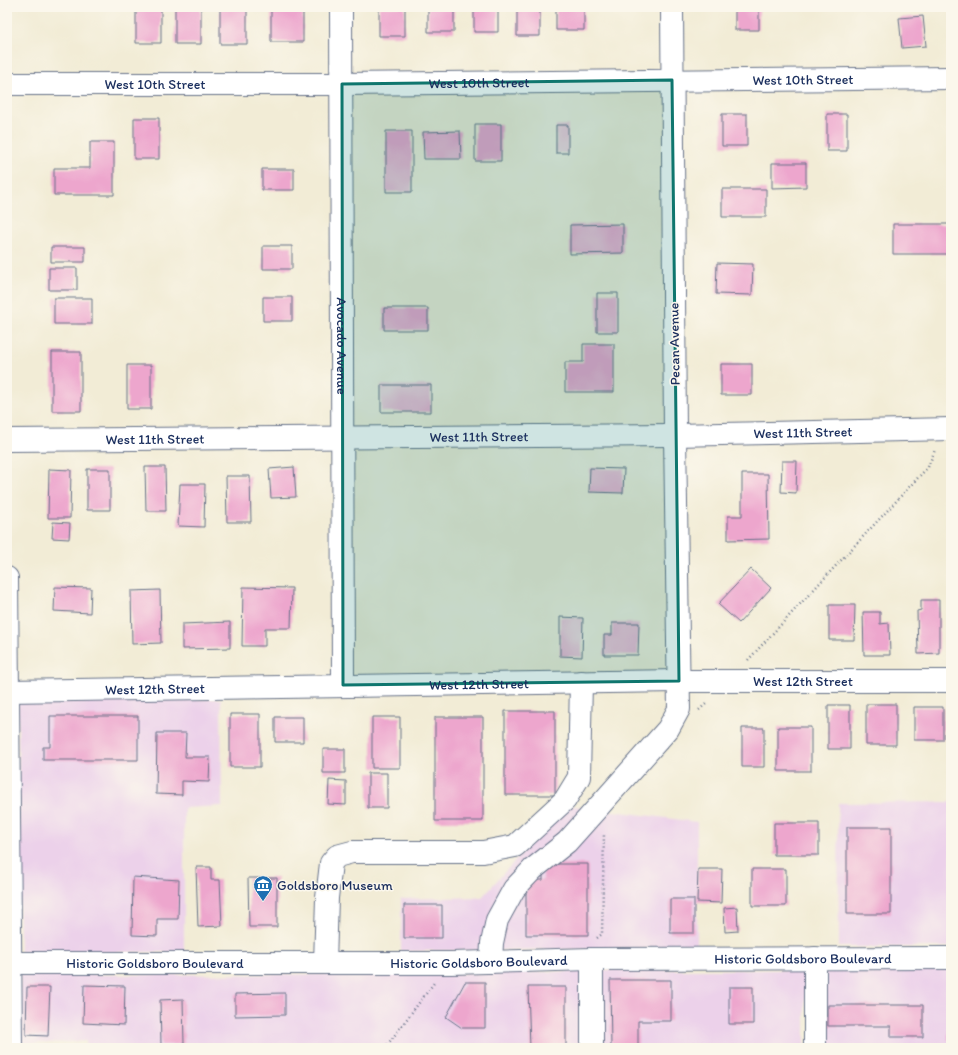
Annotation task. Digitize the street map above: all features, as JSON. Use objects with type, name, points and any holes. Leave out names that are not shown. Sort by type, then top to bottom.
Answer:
[{"type":"street","name":"Avocado Avenue","points":[[341,7],[343,686]]},
{"type":"street","name":"Pecan Avenue","points":[[491,962],[492,943],[497,920],[514,888],[533,869],[567,842],[668,729],[679,709],[675,435],[672,7]]},
{"type":"street","name":"West 10th Street","points":[[7,84],[342,84],[951,78]]},
{"type":"street","name":"West 11th Street","points":[[7,440],[675,435],[951,429]]},
{"type":"street","points":[[7,578],[9,963],[11,1048]]},
{"type":"street","name":"West 12th Street","points":[[8,691],[581,682],[951,680]]},
{"type":"street","points":[[325,963],[327,898],[331,863],[337,856],[352,852],[483,852],[515,846],[566,800],[579,777],[581,682]]},
{"type":"street","points":[[815,958],[815,1048]]},
{"type":"street","name":"Historic Goldsboro Boulevard","points":[[9,963],[325,963],[491,962],[592,959],[951,958]]},
{"type":"street","points":[[592,959],[592,1048]]},
{"type":"highlighted area","points":[[672,80],[679,681],[343,685],[342,84]]},
{"type":"shaded area","points":[[221,699],[222,806],[184,808],[184,952],[20,952],[18,702]]},
{"type":"shaded area","points":[[951,802],[951,947],[839,947],[838,803]]},
{"type":"shaded area","points":[[566,805],[697,822],[697,948],[401,951],[401,899],[482,897]]},
{"type":"shaded area","points":[[951,969],[951,1048],[825,1048],[825,970]]},
{"type":"shaded area","points":[[602,970],[805,970],[805,1048],[602,1048]]},
{"type":"shaded area","points":[[582,971],[582,1048],[86,1048],[86,1041],[21,1044],[20,975],[451,974]]},
{"type":"building","points":[[136,7],[161,7],[161,43],[136,43]]},
{"type":"building","points":[[175,7],[201,7],[201,44],[175,44]]},
{"type":"building","points":[[220,7],[247,7],[247,44],[220,44]]},
{"type":"building","points":[[271,7],[303,7],[303,42],[271,42]]},
{"type":"building","points":[[379,7],[405,7],[405,36],[379,36]]},
{"type":"building","points":[[428,7],[454,7],[454,32],[428,32]]},
{"type":"building","points":[[474,7],[498,7],[498,32],[474,32]]},
{"type":"building","points":[[517,7],[540,7],[540,36],[517,36]]},
{"type":"building","points":[[556,7],[584,7],[584,30],[556,30]]},
{"type":"building","points":[[735,7],[759,7],[759,30],[735,30]]},
{"type":"building","points":[[923,16],[926,46],[902,48],[899,18]]},
{"type":"building","points":[[722,114],[747,114],[747,146],[722,146]]},
{"type":"building","points":[[827,114],[847,114],[847,151],[827,151]]},
{"type":"building","points":[[134,118],[159,118],[159,159],[134,159]]},
{"type":"building","points":[[475,124],[501,124],[501,161],[475,161]]},
{"type":"building","points":[[556,125],[568,125],[568,153],[556,153]]},
{"type":"building","points":[[386,131],[412,131],[412,192],[386,192]]},
{"type":"building","points":[[460,131],[461,159],[424,159],[423,132]]},
{"type":"building","points":[[90,142],[114,142],[114,195],[54,195],[54,168],[90,168]]},
{"type":"building","points":[[772,163],[806,163],[806,187],[772,188]]},
{"type":"building","points":[[262,169],[294,169],[294,190],[262,190]]},
{"type":"building","points":[[722,189],[766,189],[766,217],[722,217]]},
{"type":"building","points":[[623,224],[623,253],[570,254],[570,225]]},
{"type":"building","points":[[893,224],[951,224],[951,254],[893,254]]},
{"type":"building","points":[[263,246],[292,246],[292,269],[263,269]]},
{"type":"building","points":[[51,247],[85,247],[85,262],[51,262]]},
{"type":"building","points":[[717,263],[753,264],[752,295],[716,294]]},
{"type":"building","points":[[49,268],[77,268],[77,290],[49,290]]},
{"type":"building","points":[[597,293],[618,293],[618,332],[597,332]]},
{"type":"building","points":[[263,297],[292,297],[292,321],[263,321]]},
{"type":"building","points":[[54,298],[92,298],[92,324],[54,324]]},
{"type":"building","points":[[384,308],[428,308],[428,330],[384,330]]},
{"type":"building","points":[[583,344],[614,344],[614,392],[565,392],[565,362],[583,362]]},
{"type":"building","points":[[52,352],[81,352],[81,411],[52,411]]},
{"type":"building","points":[[721,364],[752,364],[752,395],[721,395]]},
{"type":"building","points":[[127,365],[151,365],[151,409],[127,409]]},
{"type":"building","points":[[381,385],[431,385],[431,412],[381,412]]},
{"type":"building","points":[[782,461],[797,461],[796,493],[781,492]]},
{"type":"building","points":[[145,467],[165,467],[166,511],[146,511]]},
{"type":"building","points":[[294,467],[296,497],[271,498],[269,469]]},
{"type":"building","points":[[590,468],[624,469],[623,493],[589,492]]},
{"type":"building","points":[[49,469],[71,470],[70,518],[48,518]]},
{"type":"building","points":[[87,469],[110,469],[110,510],[87,510]]},
{"type":"building","points":[[742,474],[768,474],[769,539],[728,540],[728,516],[742,516]]},
{"type":"building","points":[[226,476],[250,476],[251,522],[227,522]]},
{"type":"building","points":[[180,484],[205,484],[204,527],[178,526]]},
{"type":"building","points":[[53,522],[70,523],[69,539],[52,538]]},
{"type":"building","points":[[751,569],[771,588],[739,623],[718,604]]},
{"type":"building","points":[[55,587],[91,588],[90,613],[54,611]]},
{"type":"building","points":[[243,587],[292,588],[291,628],[265,628],[265,646],[242,646]]},
{"type":"building","points":[[160,590],[161,643],[132,644],[131,591]]},
{"type":"building","points":[[921,600],[939,600],[939,653],[918,654],[917,611],[921,610]]},
{"type":"building","points":[[829,605],[855,605],[854,640],[829,640]]},
{"type":"building","points":[[863,612],[880,612],[880,624],[889,623],[890,655],[864,655]]},
{"type":"building","points":[[560,617],[583,618],[582,657],[560,656]]},
{"type":"building","points":[[230,622],[230,648],[182,649],[182,624]]},
{"type":"building","points":[[612,623],[639,623],[638,655],[604,655],[604,635],[612,635]]},
{"type":"building","points":[[866,704],[896,704],[896,745],[866,745]]},
{"type":"building","points":[[828,705],[850,705],[850,749],[828,749]]},
{"type":"building","points":[[914,707],[943,707],[943,740],[914,740]]},
{"type":"building","points":[[505,711],[555,711],[555,795],[505,795]]},
{"type":"building","points":[[230,714],[260,714],[260,767],[230,767]]},
{"type":"building","points":[[50,716],[138,716],[138,760],[43,760],[43,747],[50,747]]},
{"type":"building","points":[[275,717],[303,717],[303,742],[275,742]]},
{"type":"building","points":[[372,717],[400,717],[400,768],[372,768]]},
{"type":"building","points":[[435,717],[483,717],[483,821],[435,821]]},
{"type":"building","points":[[778,727],[811,727],[811,771],[778,771]]},
{"type":"building","points":[[742,728],[764,728],[764,767],[742,767]]},
{"type":"building","points":[[157,733],[186,733],[185,757],[210,757],[209,782],[182,781],[182,795],[156,794]]},
{"type":"building","points":[[323,749],[345,749],[345,773],[323,773]]},
{"type":"building","points":[[368,773],[387,773],[387,808],[368,808]]},
{"type":"building","points":[[329,780],[346,781],[346,805],[328,804]]},
{"type":"building","points":[[774,823],[819,823],[819,855],[774,855]]},
{"type":"building","points":[[847,827],[891,827],[891,914],[847,914]]},
{"type":"building","points":[[543,864],[588,864],[588,935],[526,935],[526,880],[543,880]]},
{"type":"building","points":[[196,867],[211,867],[211,880],[220,880],[222,926],[198,927]]},
{"type":"building","points":[[698,869],[722,869],[721,903],[697,902]]},
{"type":"building","points":[[752,869],[786,869],[786,906],[752,906]]},
{"type":"building","points":[[133,877],[179,880],[178,919],[157,919],[157,936],[132,935]]},
{"type":"building","name":"Goldsboro Museum","points":[[248,878],[277,878],[277,927],[249,927]]},
{"type":"building","points":[[670,899],[694,899],[694,933],[670,933]]},
{"type":"building","points":[[404,905],[442,905],[442,938],[404,938]]},
{"type":"building","points":[[737,907],[738,931],[725,932],[724,908]]},
{"type":"building","points":[[610,980],[671,980],[671,1021],[638,1021],[638,1048],[611,1048]]},
{"type":"building","points":[[465,982],[485,982],[485,1028],[462,1028],[446,1017]]},
{"type":"building","points":[[84,985],[125,986],[124,1025],[83,1023]]},
{"type":"building","points":[[27,987],[50,987],[48,1036],[26,1035]]},
{"type":"building","points":[[528,987],[566,987],[566,1048],[530,1048]]},
{"type":"building","points":[[729,987],[753,987],[753,1024],[729,1024]]},
{"type":"building","points":[[285,993],[285,1015],[235,1016],[235,994]]},
{"type":"building","points":[[183,999],[184,1044],[161,1045],[160,1000]]},
{"type":"building","points":[[828,1005],[923,1005],[923,1037],[891,1037],[891,1026],[828,1026]]},
{"type":"building","points":[[948,1012],[951,1012],[951,1040],[948,1040]]},
{"type":"place","name":"Goldsboro Museum","points":[[263,902]]}]
